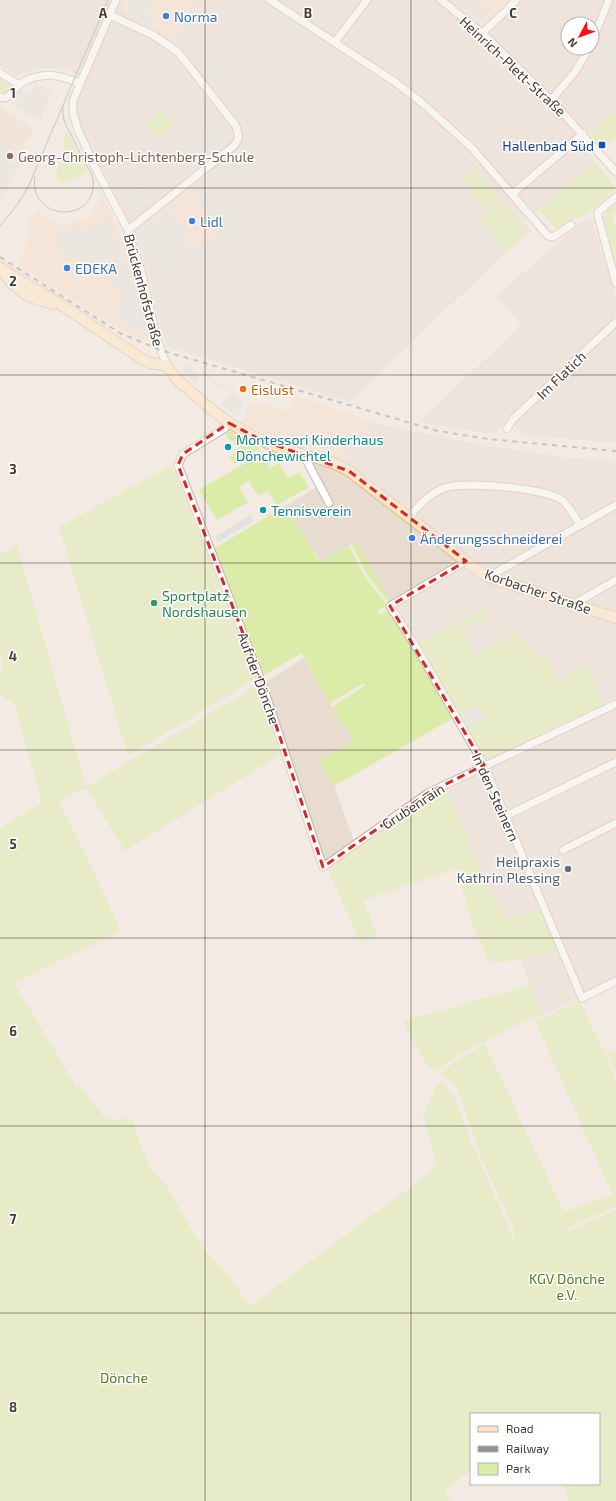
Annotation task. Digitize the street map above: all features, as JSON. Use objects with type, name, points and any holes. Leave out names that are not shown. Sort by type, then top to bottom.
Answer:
[{"type":"street","name":"Brückenhofstraße","points":[[116,0],[73,101],[73,113],[78,130],[97,171],[128,230],[142,274],[159,345],[167,366]]},
{"type":"street","points":[[270,0],[396,82],[421,102],[472,148],[548,236],[553,237],[571,225]]},
{"type":"street","points":[[335,42],[367,0]]},
{"type":"street","name":"Heinrich-Plett-Straße","points":[[441,0],[482,33],[551,100],[616,172]]},
{"type":"street","points":[[482,33],[516,0]]},
{"type":"street","points":[[600,22],[609,0]]},
{"type":"street","points":[[110,15],[153,35],[178,52],[236,126],[239,136],[237,142],[229,150],[128,230]]},
{"type":"street","points":[[551,100],[574,72],[584,56]]},
{"type":"street","points":[[0,73],[18,84]]},
{"type":"street","points":[[0,97],[4,99],[7,98],[18,84],[35,77],[48,74],[59,75],[80,83]]},
{"type":"street","points":[[512,194],[583,134]]},
{"type":"street","points":[[616,197],[598,212],[616,283]]},
{"type":"street","points":[[0,268],[10,282],[31,298],[63,306],[139,357],[151,363],[167,366]]},
{"type":"street","name":"Im Flatich","points":[[507,429],[514,419],[616,322]]},
{"type":"street","name":"Korbacher Straße","points":[[167,366],[173,375],[203,403],[229,423],[261,440],[283,449],[338,465],[349,471],[488,577],[616,618]]},
{"type":"street","name":"Auf der Dönche","points":[[229,423],[224,429],[183,454],[178,466],[261,680],[323,867]]},
{"type":"street","points":[[302,454],[329,503]]},
{"type":"street","points":[[409,517],[433,494],[446,488],[474,485],[543,492],[562,500],[580,525]]},
{"type":"street","points":[[488,577],[616,505]]},
{"type":"street","name":"In den Steinern","points":[[466,561],[390,606],[415,645],[484,765],[582,998],[616,981]]},
{"type":"street","points":[[574,604],[616,580]]},
{"type":"street","name":"Grubenrain","points":[[323,867],[428,793],[484,765],[616,704]]},
{"type":"street","points":[[506,816],[616,762]]},
{"type":"street","points":[[563,850],[616,823]]},
{"type":"highlighted area","points":[[229,423],[261,440],[349,471],[466,561],[390,606],[484,765],[428,793],[323,867],[261,680],[178,465],[183,454]]},
{"type":"shaded area","points":[[0,0],[616,0],[616,111],[589,133],[580,144],[595,162],[524,222],[531,231],[506,252],[402,119],[330,73],[260,129],[251,140],[135,234],[82,131],[77,115],[76,101],[86,78],[64,69],[47,68],[32,70],[15,76],[0,66]]},
{"type":"shaded area","points":[[124,0],[197,0],[172,39],[133,19],[125,12],[123,4]]},
{"type":"shaded area","points":[[128,0],[156,0],[146,14],[154,24],[151,28],[128,13],[130,9],[127,5]]},
{"type":"shaded area","points":[[371,0],[377,0],[350,36],[346,33]]},
{"type":"shaded area","points":[[448,0],[513,0],[488,23],[479,25]]},
{"type":"shaded area","points":[[451,0],[476,0],[488,14],[478,23],[456,1],[454,3]]},
{"type":"shaded area","points":[[192,9],[201,15],[184,41],[175,35]]},
{"type":"shaded area","points":[[288,17],[317,36],[314,40],[286,21]]},
{"type":"shaded area","points":[[122,33],[131,44],[140,37],[147,45],[145,46],[148,50],[101,88],[94,80],[97,77],[95,73],[119,54],[110,43]]},
{"type":"shaded area","points":[[610,47],[616,53],[616,58],[605,67],[602,63],[601,64],[610,75],[581,99],[571,89],[594,68],[597,71],[599,70],[592,63]]},
{"type":"shaded area","points":[[234,50],[245,64],[216,86],[205,73]]},
{"type":"shaded area","points":[[181,59],[218,105],[213,108],[177,63]]},
{"type":"shaded area","points":[[330,73],[402,119],[506,252],[350,402],[167,347],[159,323],[151,284],[221,230],[190,189],[251,140],[260,129]]},
{"type":"shaded area","points":[[377,74],[395,86],[392,90],[375,78]]},
{"type":"shaded area","points":[[406,81],[437,105],[435,109],[403,85]]},
{"type":"shaded area","points":[[35,84],[52,92],[40,120],[12,104],[21,90],[30,94]]},
{"type":"shaded area","points":[[397,92],[409,102],[400,113],[388,104]]},
{"type":"shaded area","points":[[227,100],[239,115],[236,118],[223,103]]},
{"type":"shaded area","points":[[0,106],[35,129],[23,147],[22,162],[0,200]]},
{"type":"shaded area","points":[[214,119],[230,140],[218,150],[201,129]]},
{"type":"shaded area","points":[[199,131],[215,152],[202,162],[186,141]]},
{"type":"shaded area","points":[[467,133],[508,178],[505,182],[464,136]]},
{"type":"shaded area","points":[[561,141],[564,145],[542,165],[538,161]]},
{"type":"shaded area","name":"Georg-Christoph-Lichtenberg-Schule","points":[[0,143],[17,154],[18,161],[0,192]]},
{"type":"shaded area","points":[[155,177],[158,181],[162,177],[171,189],[160,198],[158,195],[134,214],[124,202]]},
{"type":"shaded area","points":[[190,189],[221,230],[151,284],[135,234]]},
{"type":"shaded area","points":[[102,194],[121,235],[131,268],[138,279],[153,341],[144,340],[102,319],[18,265],[28,241],[27,231],[29,221],[39,210],[45,217],[62,224],[78,222],[87,218],[94,212]]},
{"type":"shaded area","points":[[526,200],[553,232],[550,235],[522,203]]},
{"type":"shaded area","points":[[517,206],[527,218],[523,221],[513,210]]},
{"type":"shaded area","points":[[168,209],[184,230],[180,233],[193,251],[153,281],[136,234]]},
{"type":"shaded area","points":[[592,213],[591,216],[616,297],[616,317],[495,433],[439,426],[420,421],[521,325],[496,296]]},
{"type":"shaded area","points":[[107,219],[127,265],[132,283],[135,283],[146,324],[142,330],[138,331],[117,317],[116,310],[125,295],[96,276],[101,267],[83,255],[78,261],[54,244],[56,240],[55,227],[60,228],[75,226],[79,232]]},
{"type":"shaded area","points":[[616,326],[616,443],[523,435],[513,424]]},
{"type":"shaded area","points":[[185,363],[190,365],[200,376],[195,384],[187,377],[182,375]]},
{"type":"shaded area","points":[[203,371],[228,389],[226,391],[202,373]]},
{"type":"shaded area","points":[[231,392],[244,402],[241,406],[240,414],[237,417],[221,405]]},
{"type":"shaded area","points":[[294,396],[374,423],[334,460],[293,447],[242,425],[248,405],[258,403],[289,412]]},
{"type":"shaded area","points":[[374,423],[476,444],[570,458],[616,461],[616,981],[543,1016],[520,959],[561,948],[544,908],[505,920],[444,785],[606,708],[586,666],[558,680],[545,654],[536,660],[475,656],[463,631],[489,615],[417,645],[355,542],[321,562],[285,506],[317,487],[302,461],[326,467]]},
{"type":"shaded area","points":[[250,515],[253,521],[218,542],[215,537]]},
{"type":"shaded area","points":[[304,658],[330,703],[354,740],[319,761],[334,786],[354,841],[325,861],[266,682]]},
{"type":"shaded area","points":[[477,706],[485,720],[467,729],[459,715]]},
{"type":"green space","points":[[0,80],[9,85],[9,92],[4,93],[0,90]]},
{"type":"green space","points":[[161,110],[173,125],[157,138],[145,123]]},
{"type":"green space","points":[[616,111],[616,137],[604,149],[589,133]]},
{"type":"green space","points":[[66,130],[88,172],[66,183],[61,183],[57,178],[59,161],[68,163],[70,151],[62,149]]},
{"type":"green space","points":[[595,162],[615,189],[580,220],[577,217],[556,229],[539,209]]},
{"type":"green space","points":[[476,168],[499,198],[484,209],[461,179]]},
{"type":"green space","points":[[501,202],[528,234],[506,252],[480,218]]},
{"type":"green space","points":[[616,203],[616,213],[612,216],[616,229],[616,263],[603,218],[606,212]]},
{"type":"green space","points":[[230,431],[243,440],[237,447],[232,440],[231,441],[227,438],[227,433]]},
{"type":"green space","points":[[245,441],[261,448],[235,464],[230,457]]},
{"type":"green space","points":[[262,453],[270,468],[279,463],[288,478],[300,472],[309,487],[277,505],[268,491],[258,496],[249,481],[239,487],[248,502],[217,520],[199,490]]},
{"type":"green space","name":"Sportplatz Nordshausen","points":[[172,465],[255,679],[128,756],[59,527]]},
{"type":"green space","points":[[285,506],[320,562],[349,546],[365,577],[387,605],[377,611],[380,615],[389,610],[453,718],[334,786],[319,761],[354,740],[332,707],[365,686],[364,683],[330,703],[302,653],[264,675],[215,548]]},
{"type":"green space","points":[[356,542],[391,602],[389,603],[367,574],[351,544]]},
{"type":"green space","points":[[17,545],[86,787],[258,685],[268,714],[280,755],[125,851],[86,788],[59,800],[120,927],[117,933],[14,983],[76,1086],[79,1084],[105,1118],[114,1120],[129,1118],[133,1122],[142,1149],[152,1170],[169,1189],[201,1246],[229,1276],[250,1306],[437,1167],[423,1116],[435,1088],[442,1081],[454,1096],[470,1139],[514,1240],[514,1230],[481,1157],[458,1090],[448,1078],[440,1075],[457,1060],[485,1044],[564,1212],[612,1194],[535,1021],[580,1000],[616,1079],[616,1206],[566,1229],[567,1232],[616,1210],[616,1501],[569,1501],[564,1485],[600,1485],[600,1413],[470,1413],[470,1472],[445,1489],[452,1501],[0,1501],[0,828],[42,803],[14,704],[0,695],[0,670],[3,663],[0,650],[0,555]]},
{"type":"green space","points":[[487,607],[489,615],[463,631],[474,656],[518,632],[536,660],[545,654],[558,680],[586,665],[606,708],[484,765],[467,729],[485,720],[477,706],[459,715],[417,645]]},
{"type":"green space","points":[[444,785],[505,920],[544,907],[561,948],[520,959],[490,964],[473,925],[456,869],[364,900],[377,936],[361,943],[327,869]]},
{"type":"green space","points":[[530,985],[543,1016],[528,1020],[456,1056],[436,1072],[426,1064],[403,1021]]},
{"type":"green space","points":[[606,1051],[616,1051],[616,1072]]},
{"type":"tram line","points":[[0,226],[18,204],[29,185],[108,0]]},
{"type":"tram line","points":[[35,176],[35,191],[41,202],[51,209],[62,212],[74,210],[84,205],[91,195],[93,181],[92,176],[65,123],[63,108]]},
{"type":"railway","points":[[0,257],[120,333],[160,350],[438,431],[488,439],[616,451]]},
{"type":"place","name":"Norma","points":[[166,16]]},
{"type":"place","name":"Hallenbad Süd","points":[[602,145]]},
{"type":"place","name":"Georg-Christoph-Lichtenberg-Schule","points":[[10,156]]},
{"type":"place","name":"Lidl","points":[[192,221]]},
{"type":"place","name":"EDEKA","points":[[67,268]]},
{"type":"place","name":"Eislust","points":[[243,389]]},
{"type":"place","name":"Montessori Kinderhaus Dönchewichtel","points":[[228,447]]},
{"type":"place","name":"Tennisverein","points":[[263,510]]},
{"type":"place","name":"Änderungsschneiderei","points":[[412,538]]},
{"type":"place","name":"Sportplatz Nordshausen","points":[[154,603]]},
{"type":"place","name":"Heilpraxis Kathrin Plessing","points":[[568,869]]},
{"type":"park label","name":"KGV Dönche e.V.","points":[[567,1286]]},
{"type":"park label","name":"Dönche","points":[[124,1377]]}]
